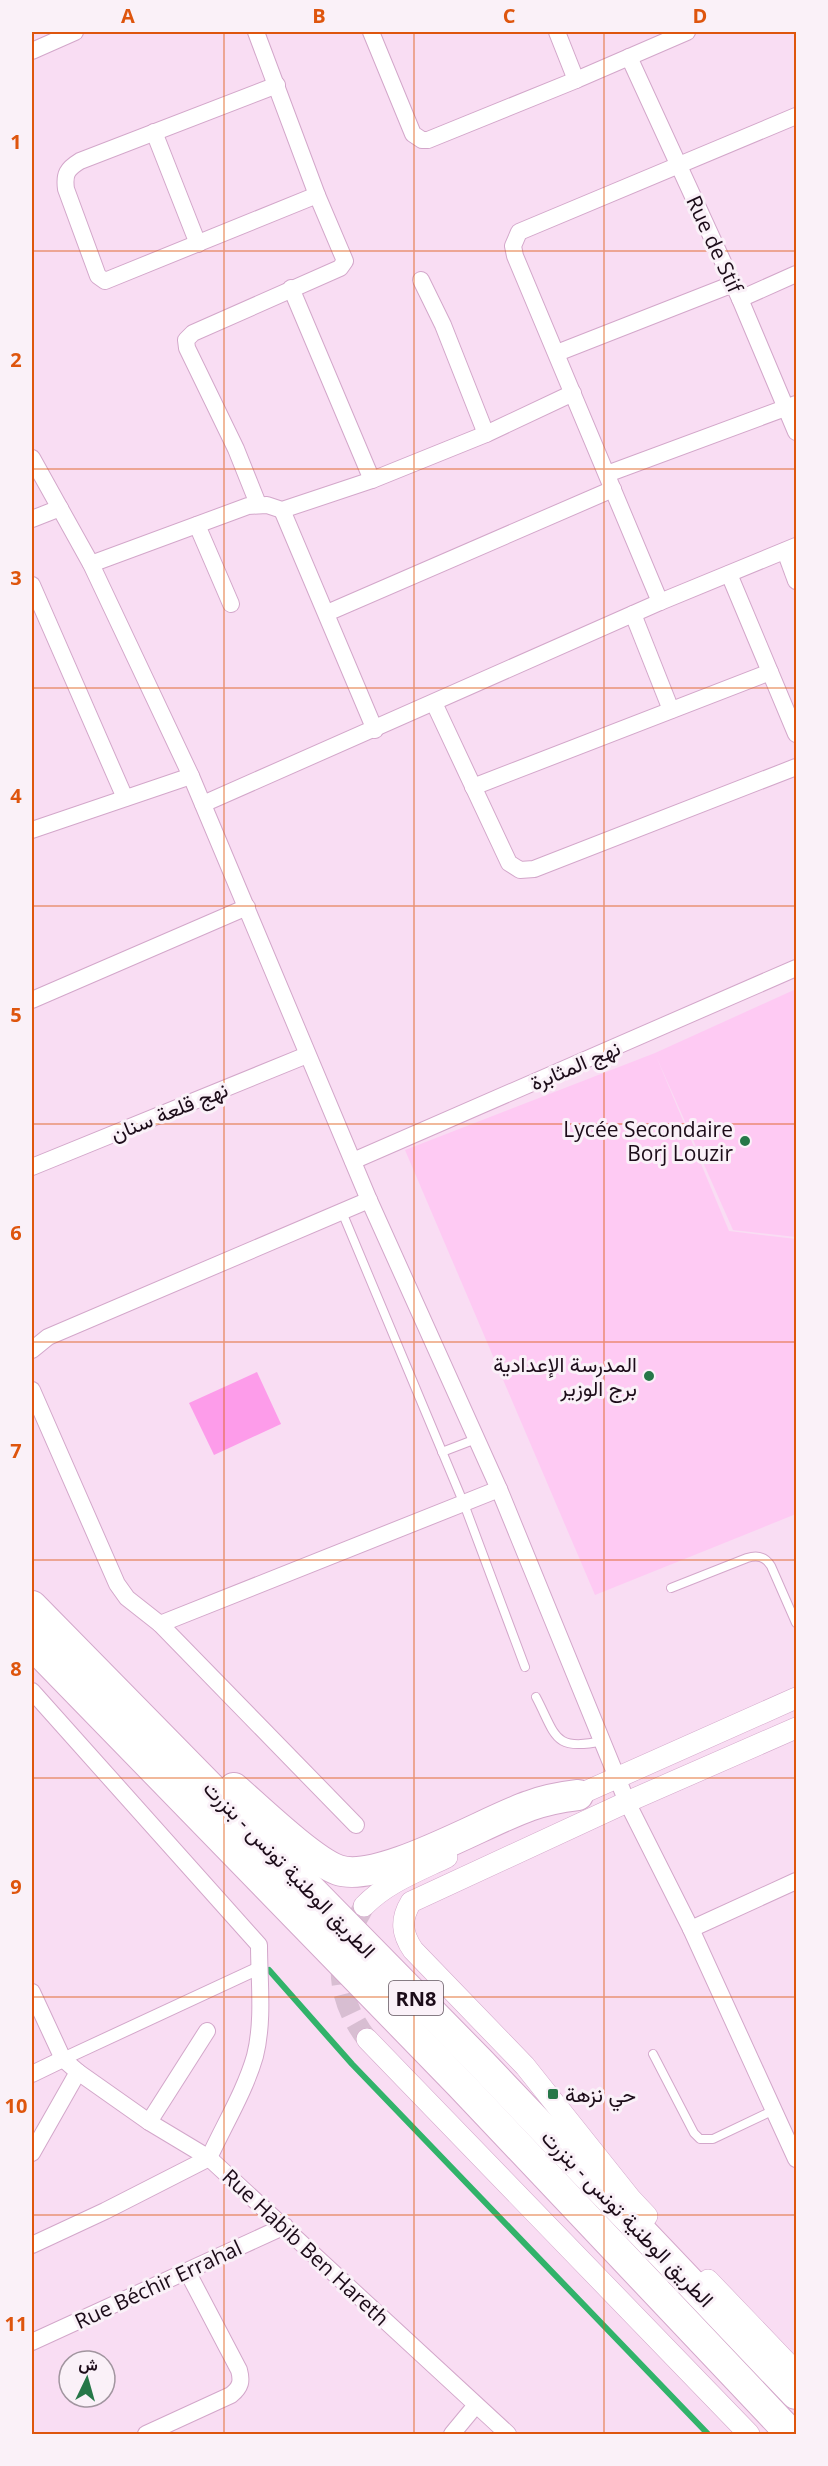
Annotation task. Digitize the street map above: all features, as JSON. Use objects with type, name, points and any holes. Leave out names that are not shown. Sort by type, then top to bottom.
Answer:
[{"type":"highway","name":"الطريق الوطنية تونس - بنزرت","points":[[32,1606],[44,1638],[460,2084],[791,2434]]},
{"type":"highway","name":"الطريق الوطنية تونس - بنزرت","points":[[44,1638],[471,2054],[796,2394]]},
{"type":"highway","name":"RN8","points":[[44,1638],[117,1679],[631,2199]]},
{"type":"highway","name":"RN8","points":[[197,1758],[313,1855],[337,1869],[361,1873],[389,1866],[528,1806],[558,1797],[578,1795]]},
{"type":"street","points":[[32,51],[75,32]]},
{"type":"street","points":[[256,32],[316,195],[344,258],[344,264],[340,268],[193,333],[186,340],[187,348],[236,449],[258,504]]},
{"type":"street","points":[[371,32],[413,134],[422,140],[428,140],[629,57],[657,38],[687,32]]},
{"type":"street","points":[[557,32],[576,80]]},
{"type":"street","name":"Rue de Stif","points":[[629,57],[791,406],[796,432]]},
{"type":"street","points":[[277,85],[80,161],[69,168],[64,177],[66,189],[101,280],[109,280],[316,195]]},
{"type":"street","points":[[660,602],[515,256],[514,240],[519,232],[679,167],[796,116]]},
{"type":"street","points":[[154,132],[198,244]]},
{"type":"street","points":[[557,352],[796,274]]},
{"type":"street","points":[[421,280],[447,334],[486,434]]},
{"type":"street","points":[[291,288],[372,480]]},
{"type":"street","points":[[91,564],[258,504],[282,510],[372,480],[486,434],[573,393]]},
{"type":"street","points":[[327,613],[610,481],[791,406]]},
{"type":"street","points":[[32,458],[91,564],[191,776],[369,1200],[500,1489],[627,1802],[691,1929],[796,2158]]},
{"type":"street","points":[[32,519],[60,508]]},
{"type":"street","points":[[282,510],[375,730]]},
{"type":"street","points":[[197,525],[231,604]]},
{"type":"street","points":[[203,804],[375,730],[660,602],[791,549],[796,581]]},
{"type":"street","points":[[729,574],[796,734]]},
{"type":"street","points":[[32,585],[124,798]]},
{"type":"street","points":[[633,614],[671,710]]},
{"type":"street","points":[[473,787],[770,672]]},
{"type":"street","points":[[434,703],[509,862],[520,870],[534,869],[796,767]]},
{"type":"street","points":[[32,830],[191,776]]},
{"type":"street","points":[[32,1000],[247,907]]},
{"type":"street","name":"نهج المثابرة","points":[[353,1161],[796,968]]},
{"type":"street","name":"نهج قلعة سنان","points":[[32,1167],[307,1054]]},
{"type":"street","points":[[32,1350],[48,1336],[369,1200]]},
{"type":"street","points":[[32,1390],[117,1584],[127,1598],[160,1624],[356,1825]]},
{"type":"street","points":[[160,1624],[500,1489]]},
{"type":"street","name":"Rue Habib Ben Hareth","points":[[32,1691],[259,1945],[260,1989],[255,2056],[247,2078],[208,2158],[285,2226],[508,2434]]},
{"type":"street","points":[[364,1906],[374,1895],[396,1881],[617,1777],[796,1698]]},
{"type":"street","points":[[796,1728],[627,1802],[411,1902],[403,1921],[406,1939],[413,1950],[525,2066],[631,2199],[796,2372]]},
{"type":"street","points":[[691,1929],[796,1881]]},
{"type":"street","points":[[32,2074],[259,1968]]},
{"type":"street","points":[[32,1992],[63,2059],[149,2122],[208,2158]]},
{"type":"street","points":[[149,2122],[207,2031]]},
{"type":"street","points":[[367,2038],[748,2434]]},
{"type":"street","points":[[32,2153],[78,2072]]},
{"type":"street","points":[[32,2245],[105,2211],[208,2158]]},
{"type":"street","name":"Rue Béchir Errahal","points":[[32,2342],[285,2226]]},
{"type":"street","points":[[146,2434],[238,2389],[241,2380],[239,2370],[187,2271]]},
{"type":"street","points":[[452,2434],[476,2405]]},
{"type":"lane","points":[[342,1212],[464,1503],[525,1666]]},
{"type":"lane","points":[[442,1452],[476,1439]]},
{"type":"lane","points":[[670,1588],[747,1558],[758,1556],[768,1561],[771,1566],[796,1623]]},
{"type":"lane","points":[[536,1697],[557,1738],[568,1744],[579,1746],[602,1741]]},
{"type":"lane","points":[[653,2054],[694,2133],[700,2139],[713,2139],[774,2110]]},
{"type":"shaded area","name":"المدرسة الإعدادية برج الوزير","points":[[796,989],[796,1237],[733,1230],[656,1056],[729,1231],[796,1239],[796,1514],[595,1595],[405,1150],[655,1053]]},
{"type":"shaded area","points":[[257,1372],[281,1424],[214,1455],[189,1403]]},
{"type":"waterway","points":[[269,1970],[352,2064],[708,2434]]},
{"type":"tunnel","points":[[364,1906],[348,1938],[341,1969],[348,2006],[367,2039]]},
{"type":"place","name":"Lycée Secondaire Borj Louzir","points":[[745,1141]]},
{"type":"place","name":"المدرسة الإعدادية برج الوزير","points":[[649,1376]]},
{"type":"place","name":"حي نزهة","points":[[553,2094]]}]
